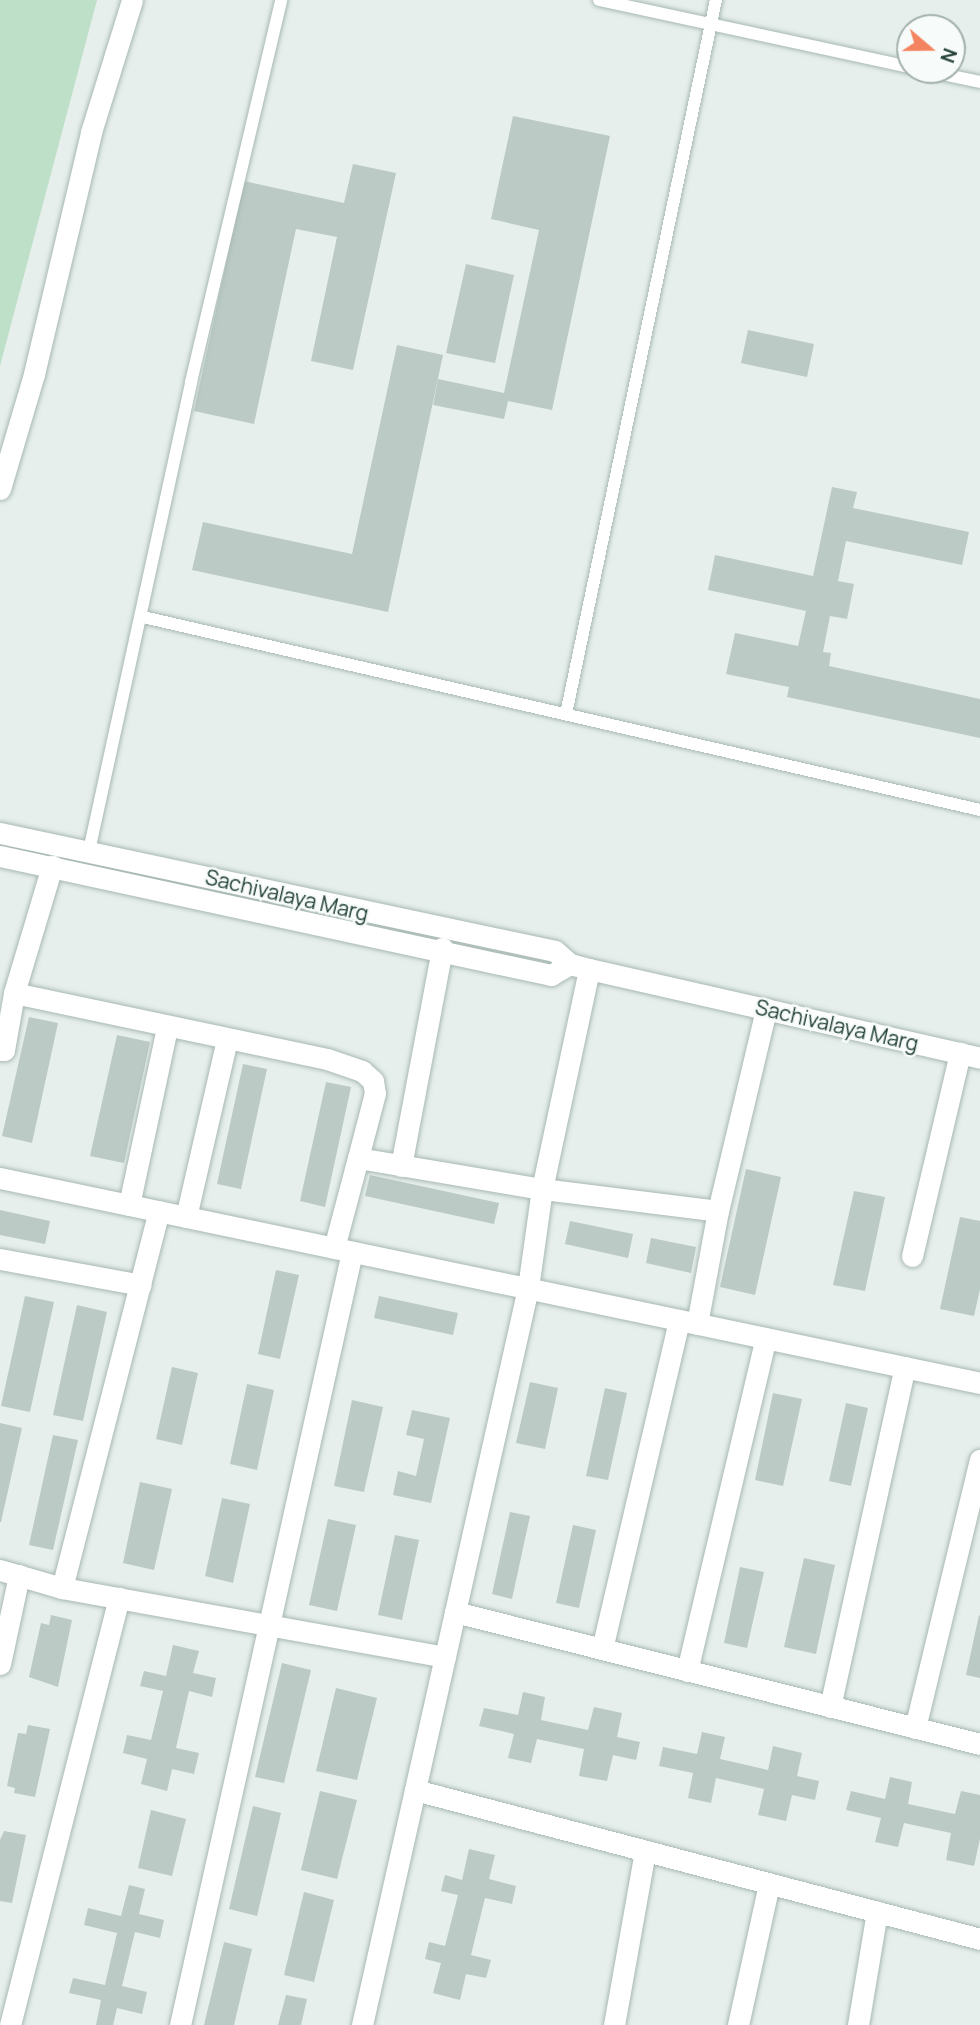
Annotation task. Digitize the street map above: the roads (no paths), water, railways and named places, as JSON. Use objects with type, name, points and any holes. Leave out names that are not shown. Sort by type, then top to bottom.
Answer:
[{"type":"street","points":[[0,489],[34,374],[91,132],[132,0]]},
{"type":"street","name":"Sachivalaya Marg","points":[[0,833],[555,951],[580,967],[970,1055]]},
{"type":"street","name":"Sachivalaya Marg","points":[[0,856],[442,948],[551,975],[580,967]]},
{"type":"street","points":[[1,1057],[14,993],[52,866]]},
{"type":"street","points":[[401,1166],[442,948]]},
{"type":"street","points":[[362,2025],[528,1288],[580,967]]},
{"type":"street","points":[[14,993],[327,1059],[362,1071],[373,1081],[375,1094],[358,1158],[343,1250],[267,1627],[180,2025]]},
{"type":"street","points":[[602,1649],[718,1211],[766,1009]]},
{"type":"street","points":[[129,1205],[167,1027]]},
{"type":"street","points":[[186,1217],[227,1040]]},
{"type":"street","points":[[912,1256],[970,1055]]},
{"type":"street","points":[[358,1158],[542,1189],[718,1211]]},
{"type":"street","points":[[0,1178],[980,1383]]},
{"type":"street","points":[[62,1588],[159,1211]]},
{"type":"street","points":[[0,1259],[141,1285]]},
{"type":"street","points":[[687,1671],[766,1338]]},
{"type":"street","points":[[830,1707],[905,1367]]},
{"type":"street","points":[[915,1728],[980,1460]]},
{"type":"street","points":[[0,1664],[10,1572],[62,1588],[445,1657]]},
{"type":"street","points":[[10,2025],[119,1598]]},
{"type":"street","points":[[455,1612],[980,1744]]},
{"type":"street","points":[[415,1790],[980,1939]]},
{"type":"street","points":[[614,2025],[645,1851]]},
{"type":"street","points":[[738,2025],[769,1884]]},
{"type":"street","points":[[858,2025],[877,1912]]},
{"type":"lane","points":[[89,851],[143,617],[189,393],[281,0]]},
{"type":"lane","points":[[598,0],[896,64]]},
{"type":"lane","points":[[566,714],[716,0]]},
{"type":"lane","points":[[143,617],[980,810]]}]
